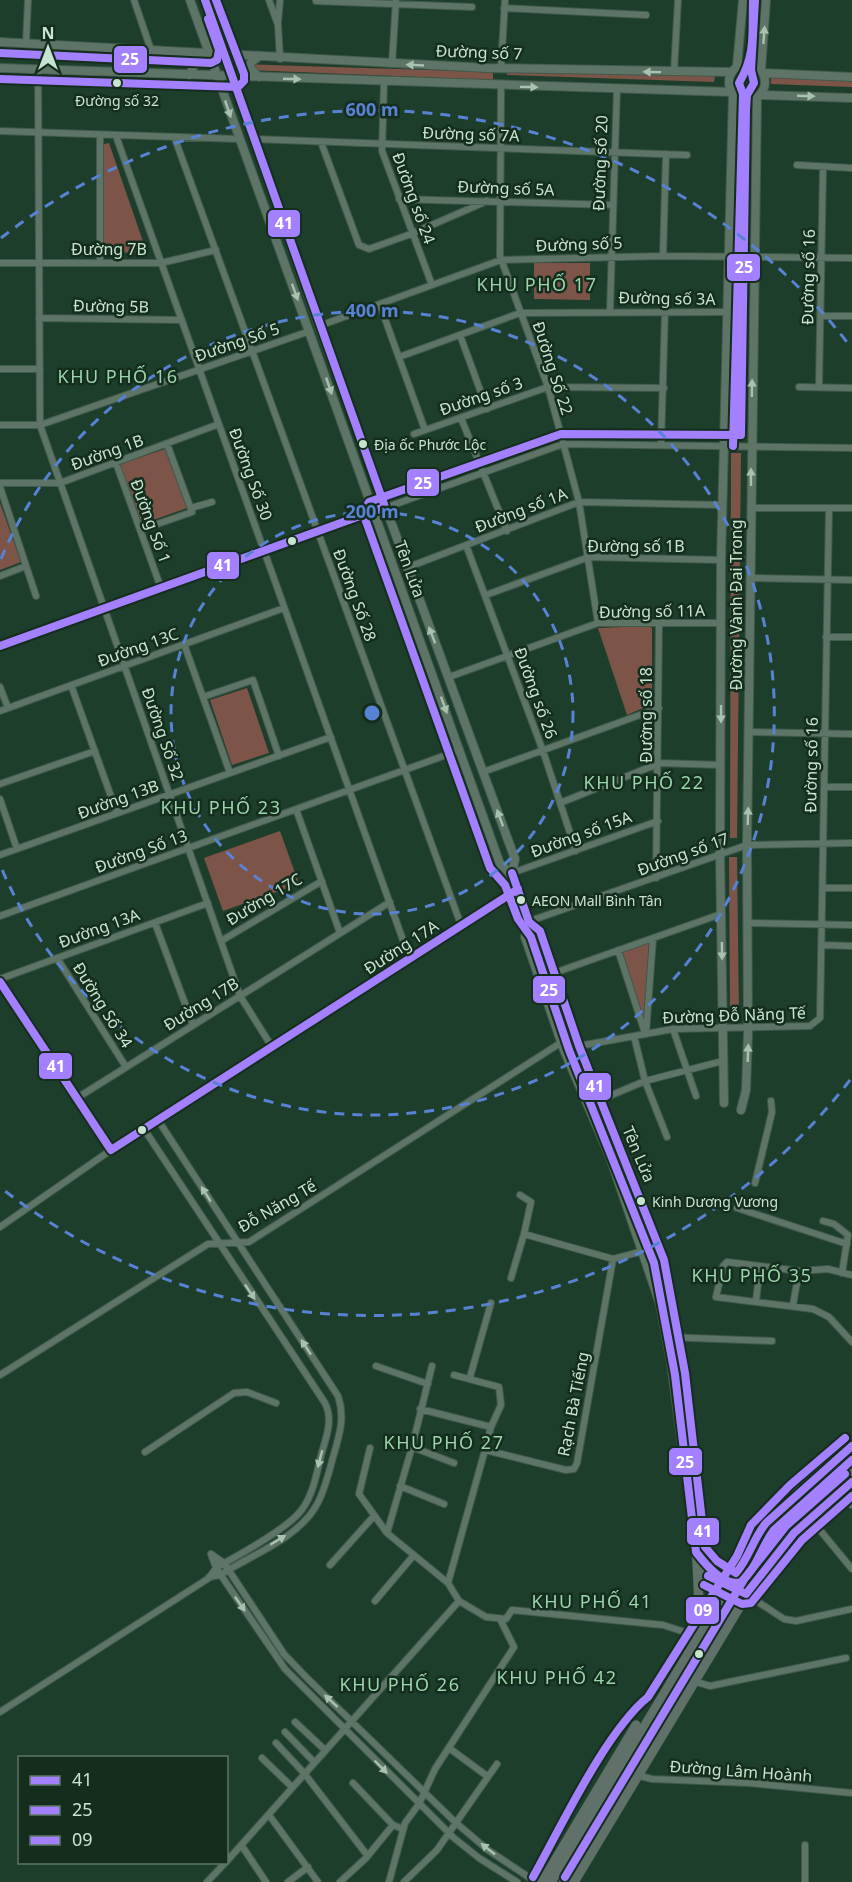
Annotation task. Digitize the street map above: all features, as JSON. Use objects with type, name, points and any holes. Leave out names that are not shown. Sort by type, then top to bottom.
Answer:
[{"type":"main road","name":"Tên Lửa","points":[[190,0],[500,864],[512,873],[529,921],[540,931],[579,1046],[661,1251],[679,1336],[705,1547],[712,1557],[736,1573]]},
{"type":"main road","name":"Tên Lửa","points":[[205,0],[406,568],[449,677],[515,860],[512,873]]},
{"type":"main road","points":[[743,0],[735,69],[728,82],[732,93],[746,101],[759,96],[852,98]]},
{"type":"main road","points":[[759,96],[765,84],[762,71],[766,0]]},
{"type":"main road","name":"Đường số 7","points":[[0,42],[392,64],[674,72],[735,69]]},
{"type":"main road","points":[[185,52],[194,57],[196,63],[189,75]]},
{"type":"main road","points":[[257,58],[251,62],[250,68],[260,77]]},
{"type":"main road","points":[[735,69],[750,64],[762,71],[852,76]]},
{"type":"main road","name":"Đường số 7","points":[[0,68],[732,93]]},
{"type":"main road","name":"Đường Vành Đai Trong","points":[[724,1102],[720,854],[721,561],[732,93]]},
{"type":"main road","name":"Đường Vành Đai Trong","points":[[741,1110],[747,1090],[751,446],[759,96]]},
{"type":"main road","name":"Tên Lửa","points":[[529,921],[525,936],[562,1042],[610,1157],[660,1304],[697,1559]]},
{"type":"main road","points":[[746,1561],[755,1537],[780,1509],[852,1446]]},
{"type":"main road","points":[[551,1882],[736,1573],[781,1518],[852,1454]]},
{"type":"main road","points":[[574,1882],[634,1774],[750,1581],[787,1529],[852,1471]]},
{"type":"main road","points":[[750,1581],[810,1518],[852,1482]]},
{"type":"main road","points":[[697,1559],[708,1576],[743,1592]]},
{"type":"main road","points":[[697,1559],[698,1633]]},
{"type":"main road","points":[[736,1573],[750,1581]]},
{"type":"main road","points":[[676,1671],[690,1679]]},
{"type":"main road","points":[[666,1690],[680,1696]]},
{"type":"main road","points":[[542,1882],[619,1751],[648,1708],[656,1704]]},
{"type":"main road","points":[[564,1882],[634,1774]]},
{"type":"street","points":[[26,43],[28,0]]},
{"type":"street","points":[[134,0],[151,50]]},
{"type":"street","points":[[269,0],[278,25]]},
{"type":"street","points":[[280,0],[278,25],[280,59]]},
{"type":"street","points":[[674,72],[678,0]]},
{"type":"street","points":[[316,1],[472,7]]},
{"type":"street","points":[[392,64],[396,3]]},
{"type":"street","points":[[501,68],[504,4],[646,15]]},
{"type":"street","points":[[38,69],[40,425]]},
{"type":"street","name":"Đường số 24","points":[[384,82],[382,145],[411,234],[432,285]]},
{"type":"street","name":"Đường Số 22","points":[[501,86],[499,201],[501,260],[548,387],[579,502],[597,623]]},
{"type":"street","name":"Đường số 20","points":[[610,311],[617,88]]},
{"type":"street","points":[[0,131],[176,139],[239,139]]},
{"type":"street","points":[[100,135],[100,263]]},
{"type":"street","name":"Đường Số 30","points":[[116,136],[409,957]]},
{"type":"street","name":"Đường Số 28","points":[[176,139],[461,924]]},
{"type":"street","name":"Đường số 7A","points":[[254,139],[687,155]]},
{"type":"street","points":[[321,142],[360,247],[369,249],[411,234],[487,201]]},
{"type":"street","points":[[663,256],[666,154]]},
{"type":"street","points":[[797,165],[852,168]]},
{"type":"street","name":"Đường số 16","points":[[819,387],[823,168]]},
{"type":"street","name":"Đường số 5A","points":[[399,199],[612,205]]},
{"type":"street","name":"Đường 7B","points":[[0,263],[161,263],[216,250]]},
{"type":"street","name":"Đường số 5","points":[[319,326],[501,260],[611,256],[852,258]]},
{"type":"street","points":[[380,305],[425,430]]},
{"type":"street","points":[[661,444],[665,311]]},
{"type":"street","name":"Đường số 3A","points":[[399,357],[520,313],[727,312]]},
{"type":"street","points":[[821,316],[852,316]]},
{"type":"street","name":"Đường 5B","points":[[39,318],[182,320]]},
{"type":"street","name":"Đường Số 5","points":[[0,425],[40,425],[310,331]]},
{"type":"street","points":[[460,335],[487,409]]},
{"type":"street","points":[[0,369],[40,369]]},
{"type":"street","name":"Đường số 3","points":[[414,434],[548,387],[664,388]]},
{"type":"street","points":[[799,387],[852,388]]},
{"type":"street","points":[[461,418],[507,531]]},
{"type":"street","name":"Đường 1B","points":[[0,483],[60,483],[219,424]]},
{"type":"street","name":"Đường Số 32","points":[[40,425],[240,996],[272,1047]]},
{"type":"street","points":[[140,530],[192,512],[167,444]]},
{"type":"street","points":[[373,512],[563,444],[852,448]]},
{"type":"street","name":"Đường Số 1","points":[[116,463],[161,588]]},
{"type":"street","points":[[0,488],[36,596]]},
{"type":"street","points":[[191,508],[212,502]]},
{"type":"street","name":"Đường số 1A","points":[[406,568],[579,502],[722,505]]},
{"type":"street","points":[[751,508],[852,508]]},
{"type":"street","name":"Đường số 16","points":[[818,1022],[821,1015],[823,945],[829,508]]},
{"type":"street","name":"Đường Số 1","points":[[0,646],[373,512]]},
{"type":"street","name":"Đường số 26","points":[[466,546],[543,750],[576,850]]},
{"type":"street","name":"Đường số 1B","points":[[486,595],[589,557],[721,561]]},
{"type":"street","points":[[0,576],[26,566]]},
{"type":"street","points":[[750,578],[852,580]]},
{"type":"street","name":"Đường 13C","points":[[0,711],[284,608]]},
{"type":"street","name":"Đường số 11A","points":[[449,677],[597,623],[721,623]]},
{"type":"street","name":"Đường số 18","points":[[656,878],[660,763],[659,623]]},
{"type":"street","points":[[826,637],[852,637]]},
{"type":"street","points":[[184,644],[230,773]]},
{"type":"street","points":[[203,697],[253,680],[279,756]]},
{"type":"street","points":[[71,685],[117,813]]},
{"type":"street","points":[[0,687],[8,708]]},
{"type":"street","points":[[483,771],[659,708]]},
{"type":"street","points":[[750,732],[852,734]]},
{"type":"street","name":"Đường 13B","points":[[0,855],[331,737]]},
{"type":"street","name":"Đường Số 13","points":[[0,916],[460,750]]},
{"type":"street","points":[[0,784],[95,751]]},
{"type":"street","points":[[560,802],[660,763],[720,765]]},
{"type":"street","points":[[824,787],[852,787]]},
{"type":"street","points":[[0,799],[17,849]]},
{"type":"street","points":[[296,809],[340,933]]},
{"type":"street","name":"Đường số 15A","points":[[512,873],[658,821]]},
{"type":"street","name":"Đường số 17","points":[[529,921],[747,845],[852,843]]},
{"type":"street","name":"Đường 17C","points":[[221,941],[322,881]]},
{"type":"street","points":[[824,888],[852,888]]},
{"type":"street","name":"Đường 17A","points":[[0,1227],[111,1150],[518,889]]},
{"type":"street","name":"Đường 17B","points":[[77,1098],[390,902]]},
{"type":"street","name":"Đường 13A","points":[[0,980],[208,903]]},
{"type":"street","points":[[554,973],[721,914]]},
{"type":"street","points":[[155,922],[193,1025]]},
{"type":"street","points":[[748,923],[852,925]]},
{"type":"street","points":[[646,1034],[653,938]]},
{"type":"street","points":[[823,945],[852,946]]},
{"type":"street","points":[[618,950],[646,1034]]},
{"type":"street","name":"Đường Số 34","points":[[57,958],[126,1067]]},
{"type":"street","points":[[0,980],[111,1150]]},
{"type":"street","name":"Đường Đỗ Năng Tế","points":[[579,1046],[673,1029],[810,1026],[818,1022]]},
{"type":"street","points":[[673,1029],[696,1095]]},
{"type":"street","points":[[634,1036],[645,1081],[668,1137]]},
{"type":"street","name":"Đỗ Năng Tế","points":[[0,1375],[208,1244],[249,1242],[562,1042]]},
{"type":"street","points":[[600,1100],[645,1081],[723,1061]]},
{"type":"street","points":[[755,1183],[772,1112],[771,1101]]},
{"type":"street","points":[[0,1712],[209,1578],[220,1575],[291,1532],[310,1515],[321,1495],[342,1420],[338,1396],[158,1120]]},
{"type":"street","points":[[144,1129],[217,1243],[325,1403],[330,1420],[311,1493],[298,1515],[216,1568],[209,1578]]},
{"type":"street","points":[[511,1278],[531,1202],[520,1195]]},
{"type":"street","points":[[737,1208],[847,1244]]},
{"type":"street","points":[[823,1221],[844,1230],[848,1235],[842,1272]]},
{"type":"street","points":[[524,1234],[613,1259],[643,1251]]},
{"type":"street","name":"Rạch Bà Tiếng","points":[[485,1450],[566,1470],[574,1469],[577,1463],[613,1259]]},
{"type":"street","points":[[852,1275],[828,1269],[799,1271],[727,1262],[723,1266],[716,1297],[813,1309],[830,1317],[852,1342]]},
{"type":"street","points":[[756,1301],[760,1266]]},
{"type":"street","points":[[793,1305],[799,1271]]},
{"type":"street","points":[[470,1377],[491,1303]]},
{"type":"street","points":[[666,1337],[772,1341]]},
{"type":"street","points":[[376,1366],[428,1384]]},
{"type":"street","points":[[387,1533],[432,1366]]},
{"type":"street","points":[[448,1583],[490,1427],[501,1405],[502,1393],[499,1387],[470,1377],[454,1375]]},
{"type":"street","points":[[145,1452],[234,1393],[247,1392],[276,1403]]},
{"type":"street","points":[[420,1409],[490,1427]]},
{"type":"street","points":[[330,1420],[342,1420]]},
{"type":"street","points":[[412,1447],[454,1463]]},
{"type":"street","points":[[370,1448],[359,1494],[387,1533],[448,1583],[459,1601],[483,1615],[506,1618],[512,1610],[663,1625],[698,1633]]},
{"type":"street","points":[[400,1486],[444,1504]]},
{"type":"street","points":[[840,1492],[852,1506]]},
{"type":"street","points":[[330,1565],[374,1516]]},
{"type":"street","points":[[810,1518],[852,1569]]},
{"type":"street","points":[[517,1882],[479,1858],[449,1833],[285,1670],[220,1575],[211,1554],[224,1563],[284,1654],[455,1822],[488,1850],[536,1882]]},
{"type":"street","points":[[375,1601],[414,1556]]},
{"type":"street","points":[[743,1592],[784,1619],[796,1621],[852,1609]]},
{"type":"street","points":[[228,1860],[459,1601]]},
{"type":"street","points":[[340,1882],[398,1827],[417,1802],[514,1647],[500,1619]]},
{"type":"street","points":[[690,1679],[710,1686],[846,1658]]},
{"type":"street","points":[[295,1722],[325,1750]]},
{"type":"street","points":[[285,1732],[314,1761]]},
{"type":"street","points":[[276,1743],[304,1773],[367,1855]]},
{"type":"street","points":[[449,1748],[487,1776]]},
{"type":"street","points":[[262,1758],[292,1787]]},
{"type":"street","points":[[404,1882],[437,1850],[497,1764]]},
{"type":"street","name":"Đường Lâm Hoành","points":[[634,1774],[652,1779],[749,1783],[852,1793]]},
{"type":"street","points":[[353,1783],[398,1827]]},
{"type":"street","points":[[269,1815],[318,1882]]},
{"type":"street","points":[[384,1882],[398,1827]]},
{"type":"street","points":[[389,1882],[398,1827]]},
{"type":"street","points":[[805,1845],[805,1882]]},
{"type":"street","points":[[242,1846],[266,1882]]},
{"type":"street","points":[[207,1882],[224,1864]]},
{"type":"street","points":[[288,1882],[308,1867]]},
{"type":"shaded area","points":[[749,0],[758,0],[755,54],[746,53]]},
{"type":"shaded area","points":[[0,46],[198,53],[202,64],[0,56]]},
{"type":"shaded area","points":[[242,64],[493,72],[493,80],[245,70]]},
{"type":"shaded area","points":[[507,69],[715,75],[714,82],[507,75]]},
{"type":"shaded area","points":[[771,76],[852,79],[852,87],[771,84]]},
{"type":"shaded area","points":[[753,107],[748,244],[738,244],[743,108]]},
{"type":"shaded area","points":[[109,143],[147,253],[102,252],[100,145]]},
{"type":"shaded area","points":[[736,262],[746,263],[742,435],[733,435]]},
{"type":"shaded area","points":[[534,263],[590,263],[590,300],[534,299]]},
{"type":"shaded area","points":[[165,449],[187,508],[142,524],[120,464]]},
{"type":"shaded area","points":[[731,453],[741,453],[737,838],[730,838]]},
{"type":"shaded area","points":[[0,503],[21,562],[0,570]]},
{"type":"shaded area","points":[[648,626],[652,628],[652,704],[627,715],[598,628]]},
{"type":"shaded area","points":[[247,688],[269,753],[232,765],[210,700]]},
{"type":"shaded area","points":[[280,831],[299,884],[223,911],[204,858]]},
{"type":"shaded area","points":[[729,857],[737,857],[739,1016],[730,1016]]},
{"type":"shaded area","points":[[649,942],[644,1021],[622,951]]},
{"type":"transit line","name":"41","points":[[0,646],[385,507],[205,0]]},
{"type":"transit line","name":"25","points":[[0,79],[238,87],[244,81],[244,74],[216,0]]},
{"type":"transit line","name":"25","points":[[733,446],[743,94],[739,83],[751,53],[753,0]]},
{"type":"transit line","name":"25","points":[[755,0],[751,70],[754,83],[747,95],[746,110],[741,435],[561,434],[369,502],[363,513],[490,868],[505,885],[518,919],[531,937],[569,1050],[654,1263],[675,1375],[696,1552],[722,1578],[735,1583],[741,1582],[751,1570],[774,1530],[852,1460]]},
{"type":"transit line","name":"25","points":[[0,53],[211,63],[217,60],[219,50],[208,19]]},
{"type":"transit line","name":"41","points":[[512,873],[529,922],[540,931],[579,1046],[664,1260],[685,1373],[705,1547],[717,1561],[736,1573],[766,1523],[852,1446]]},
{"type":"transit line","name":"41","points":[[111,1150],[518,889]]},
{"type":"transit line","name":"41","points":[[0,982],[111,1150]]},
{"type":"transit line","name":"09","points":[[533,1877],[585,1781],[616,1732],[648,1697],[737,1556],[751,1525],[790,1485],[845,1438]]},
{"type":"transit line","name":"09","points":[[565,1877],[745,1578],[786,1526],[845,1474]]},
{"type":"transit line","name":"41","points":[[708,1576],[746,1594],[794,1533],[852,1482]]},
{"type":"transit line","name":"25","points":[[704,1585],[742,1604],[751,1603],[802,1540],[852,1496]]},
{"type":"place","name":"Đường số 32","points":[[117,83]]},
{"type":"place","name":"Địa ốc Phước Lộc","points":[[363,444]]},
{"type":"place","name":"AEON Mall Bình Tân","points":[[521,900]]},
{"type":"place","name":"Kinh Dương Vương","points":[[641,1201]]},
{"type":"district","name":"KHU PHỐ 17","points":[[537,285]]},
{"type":"district","name":"KHU PHỐ 16","points":[[118,377]]},
{"type":"district","name":"KHU PHỐ 22","points":[[644,783]]},
{"type":"district","name":"KHU PHỐ 23","points":[[221,808]]},
{"type":"district","name":"KHU PHỐ 35","points":[[752,1276]]},
{"type":"district","name":"KHU PHỐ 27","points":[[444,1443]]},
{"type":"district","name":"KHU PHỐ 41","points":[[592,1602]]},
{"type":"district","name":"KHU PHỐ 42","points":[[557,1678]]},
{"type":"district","name":"KHU PHỐ 26","points":[[400,1685]]}]
